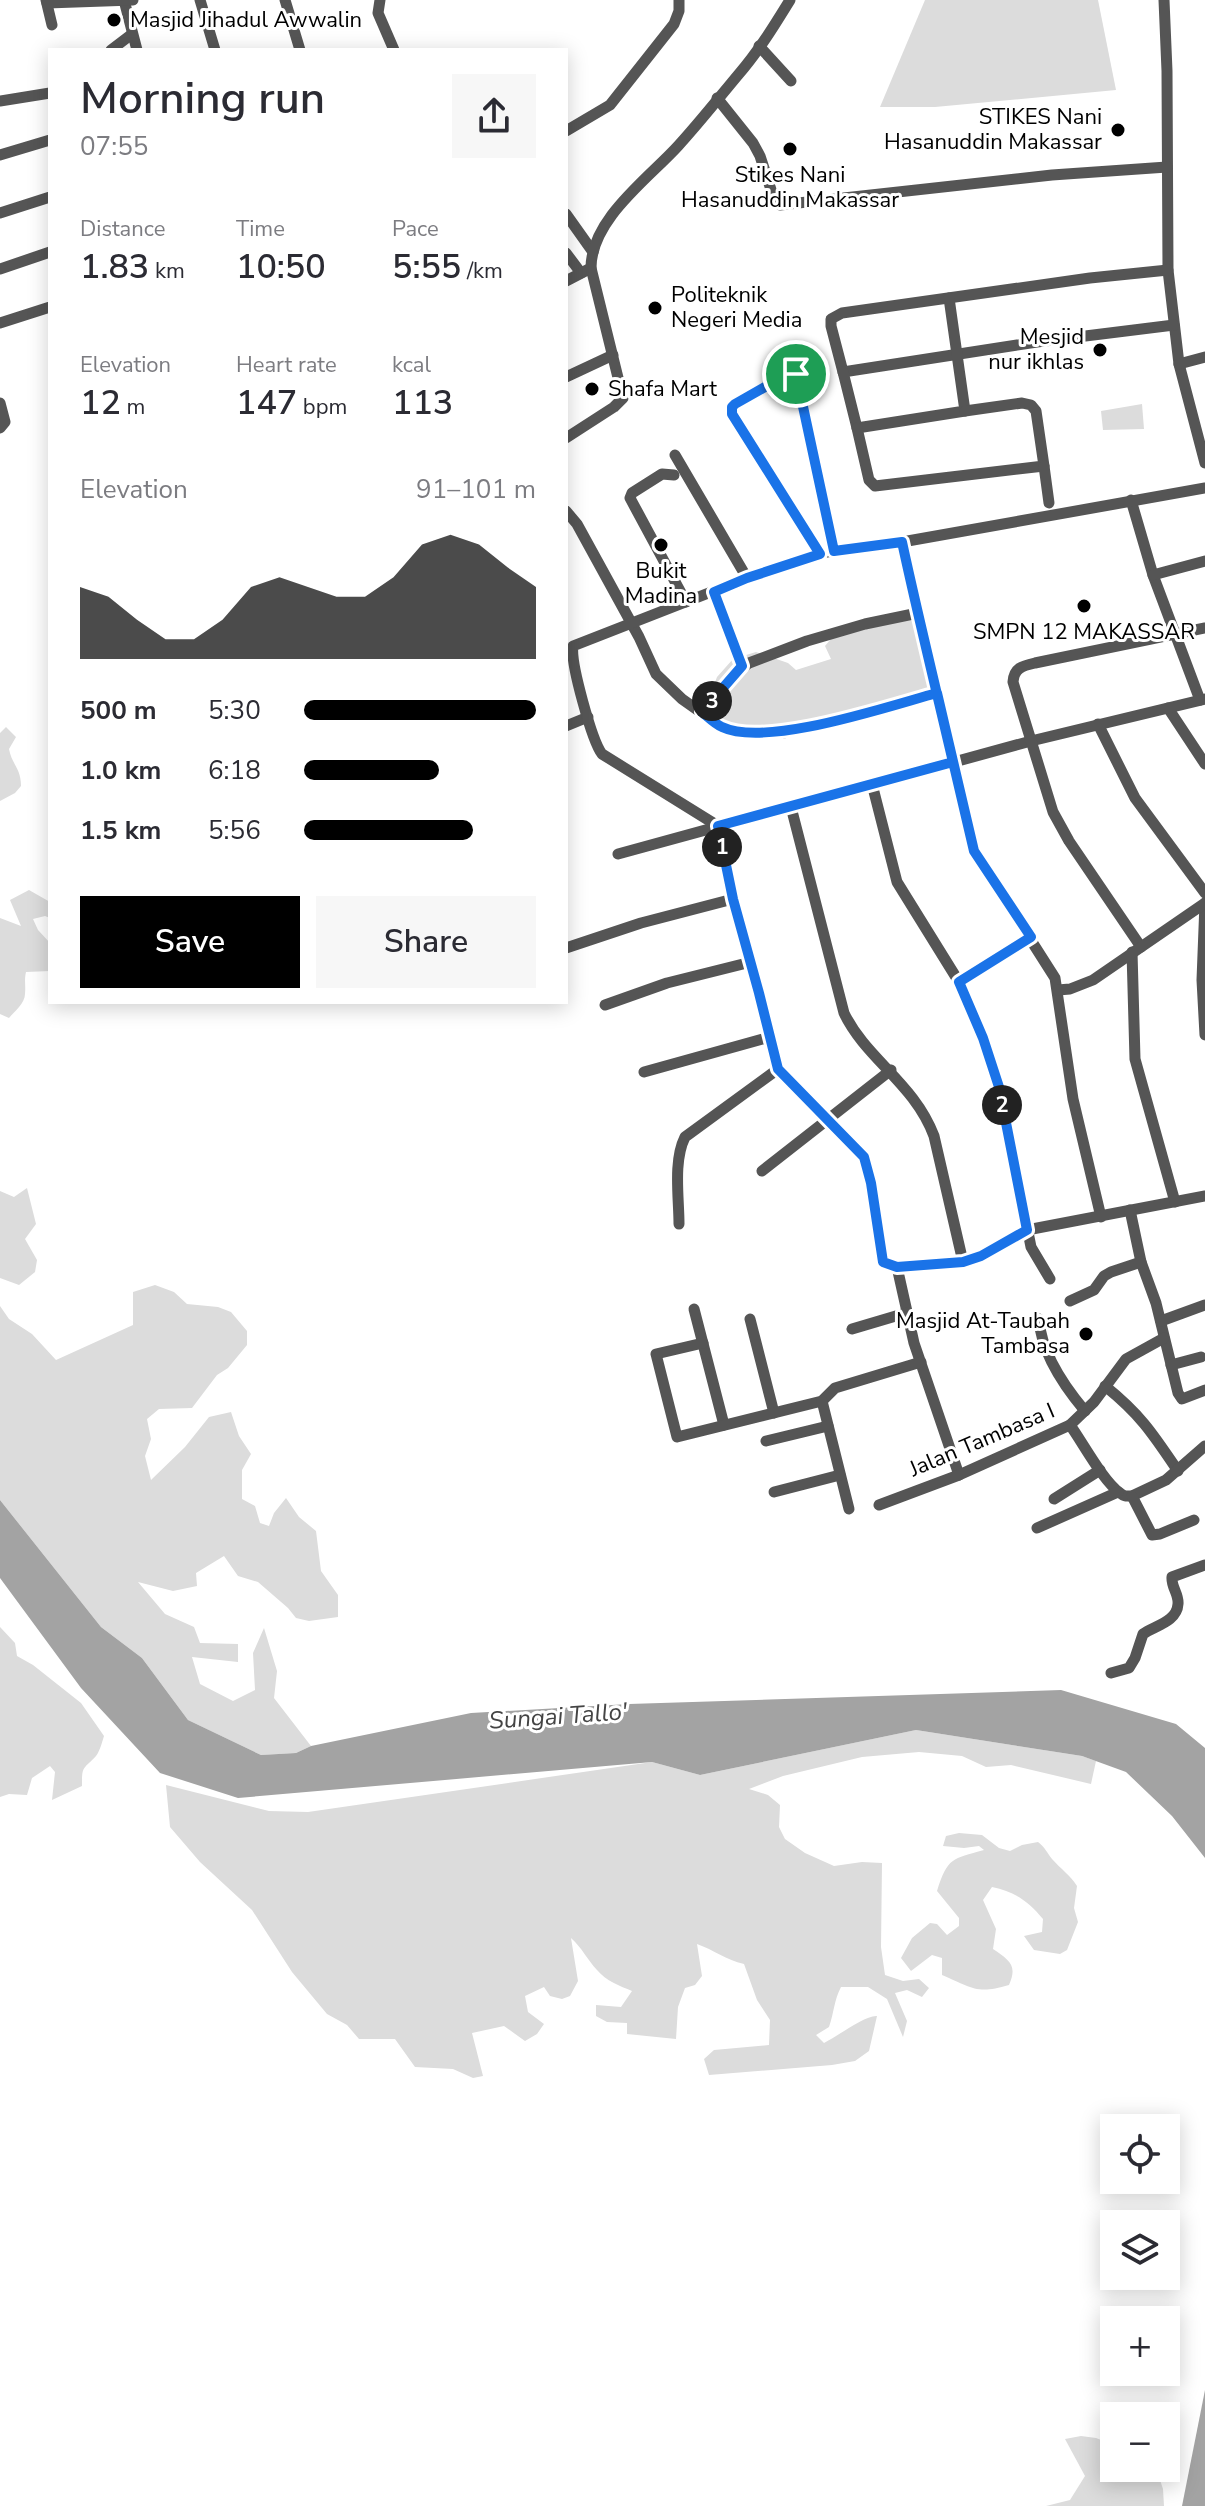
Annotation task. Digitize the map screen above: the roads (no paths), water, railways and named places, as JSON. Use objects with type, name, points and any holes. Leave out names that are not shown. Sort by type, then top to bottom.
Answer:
[{"type":"street","points":[[124,0],[136,48]]},
{"type":"street","points":[[52,25],[46,2],[133,0]]},
{"type":"street","points":[[200,0],[214,48]]},
{"type":"street","points":[[285,0],[299,48]]},
{"type":"street","points":[[380,0],[378,13],[393,48]]},
{"type":"street","points":[[568,130],[610,105],[674,24],[679,0]]},
{"type":"street","points":[[568,280],[586,270],[604,228],[617,209],[677,147],[759,46],[790,0]]},
{"type":"street","points":[[1164,0],[1168,270],[1179,364],[1205,463]]},
{"type":"street","points":[[114,48],[132,34]]},
{"type":"street","points":[[759,46],[791,81]]},
{"type":"street","points":[[0,101],[48,93]]},
{"type":"street","points":[[717,98],[753,143],[775,202],[786,205],[1039,176],[1167,167]]},
{"type":"street","points":[[0,155],[48,141]]},
{"type":"street","points":[[0,213],[48,198]]},
{"type":"street","points":[[568,217],[593,252]]},
{"type":"street","points":[[0,269],[48,253]]},
{"type":"street","points":[[568,255],[586,270],[623,398],[568,437]]},
{"type":"street","points":[[1044,466],[875,486],[869,480],[831,319],[836,315],[949,298],[1168,270]]},
{"type":"street","points":[[949,298],[965,411]]},
{"type":"street","points":[[0,323],[48,308]]},
{"type":"street","points":[[843,372],[1037,342],[1174,325]]},
{"type":"street","points":[[568,376],[613,355]]},
{"type":"street","points":[[1179,364],[1205,357]]},
{"type":"street","points":[[820,554],[732,414],[735,404],[792,372],[797,376],[834,551]]},
{"type":"street","points":[[0,403],[5,422],[0,428]]},
{"type":"street","points":[[857,428],[1022,403],[1031,405],[1036,411],[1049,503]]},
{"type":"street","points":[[675,455],[747,578]]},
{"type":"street","points":[[674,475],[662,474],[630,496],[686,602]]},
{"type":"street","points":[[1205,488],[820,554],[747,578],[573,646],[571,675],[595,743],[602,754],[718,826],[733,899],[778,1069],[864,1157],[883,1262],[894,1266],[963,1262],[981,1256],[1027,1230],[1205,1196]]},
{"type":"street","points":[[618,854],[1031,741],[1202,700],[1174,635],[1131,500]]},
{"type":"street","points":[[568,513],[577,524],[659,678],[723,728],[751,734],[784,733],[937,693]]},
{"type":"street","points":[[902,542],[974,851],[1052,970],[1058,990],[1069,1075],[1101,1217]]},
{"type":"street","points":[[1153,575],[1205,561]]},
{"type":"street","points":[[714,592],[742,666]]},
{"type":"street","points":[[702,712],[742,666],[807,641],[918,613]]},
{"type":"street","points":[[1175,1202],[1135,1059],[1136,950],[1053,812],[1013,682],[1015,671],[1020,667],[1205,628]]},
{"type":"street","points":[[1168,708],[1205,764]]},
{"type":"street","points":[[568,725],[588,717]]},
{"type":"street","points":[[1098,724],[1135,798],[1205,893]]},
{"type":"street","points":[[872,784],[902,894],[943,953],[983,1038],[999,1087],[1031,1247],[1050,1279]]},
{"type":"street","points":[[791,807],[844,1013],[861,1040],[921,1107],[934,1136],[963,1262]]},
{"type":"street","points":[[568,947],[641,923],[733,899]]},
{"type":"street","points":[[1058,990],[1093,980],[1205,903]]},
{"type":"street","points":[[1205,903],[1202,980],[1205,1035]]},
{"type":"street","points":[[959,982],[1031,937]]},
{"type":"street","points":[[605,1005],[667,983],[751,962]]},
{"type":"street","points":[[644,1072],[770,1037]]},
{"type":"street","points":[[679,1224],[680,1160],[685,1137],[778,1069]]},
{"type":"street","points":[[762,1171],[891,1070]]},
{"type":"street","points":[[1130,1210],[1141,1262],[1182,1399],[1205,1390]]},
{"type":"street","points":[[1070,1301],[1094,1290],[1111,1272],[1141,1262]]},
{"type":"street","points":[[894,1266],[921,1362],[959,1475]]},
{"type":"street","points":[[1161,1321],[1205,1305]]},
{"type":"street","points":[[694,1309],[724,1425]]},
{"type":"street","points":[[852,1329],[906,1313]]},
{"type":"street","points":[[750,1319],[774,1413]]},
{"type":"street","points":[[1039,1319],[1041,1337],[1051,1361],[1085,1411]]},
{"type":"street","name":"Jalan Tambasa I","points":[[879,1505],[959,1475],[1070,1425],[1126,1359],[1164,1338]]},
{"type":"street","points":[[703,1343],[656,1354],[677,1437],[822,1401],[835,1388],[921,1362]]},
{"type":"street","points":[[1171,1365],[1201,1357]]},
{"type":"street","points":[[1105,1386],[1148,1426],[1178,1471]]},
{"type":"street","points":[[822,1401],[849,1509]]},
{"type":"street","points":[[1070,1425],[1100,1470],[1118,1492],[1127,1497],[1178,1471],[1205,1446]]},
{"type":"street","points":[[766,1441],[828,1426]]},
{"type":"street","points":[[1054,1499],[1100,1470]]},
{"type":"street","points":[[774,1492],[840,1475]]},
{"type":"street","points":[[1037,1528],[1118,1492]]},
{"type":"street","points":[[1132,1496],[1152,1535],[1194,1520]]},
{"type":"street","points":[[1111,1673],[1129,1668],[1143,1634],[1166,1622],[1177,1609],[1171,1580],[1176,1574],[1205,1565]]},
{"type":"water","name":"Sungai Tallo'","points":[[0,1500],[101,1627],[142,1658],[188,1720],[261,1755],[296,1753],[311,1746],[471,1713],[629,1704],[1061,1690],[1176,1724],[1205,1748],[1205,1858],[1172,1816],[1126,1772],[1082,1756],[916,1730],[700,1775],[652,1762],[238,1798],[160,1773],[81,1688],[0,1578]]},
{"type":"water","points":[[1205,2390],[1205,2506],[1182,2506]]},
{"type":"place","name":"Masjid Jihadul Awwalin","points":[[114,20]]},
{"type":"place","name":"STIKES Nani Hasanuddin Makassar","points":[[1118,130]]},
{"type":"place","name":"Stikes Nani Hasanuddin Makassar","points":[[790,149]]},
{"type":"place","name":"Politeknik Negeri Media","points":[[655,308]]},
{"type":"place","name":"Mesjid nur ikhlas","points":[[1100,350]]},
{"type":"place","name":"Shafa Mart","points":[[592,389]]},
{"type":"place","name":"Bukit Madina","points":[[661,545]]},
{"type":"place","name":"SMPN 12 MAKASSAR","points":[[1084,606]]},
{"type":"place","name":"Masjid At-Taubah Tambasa","points":[[1086,1334]]}]
